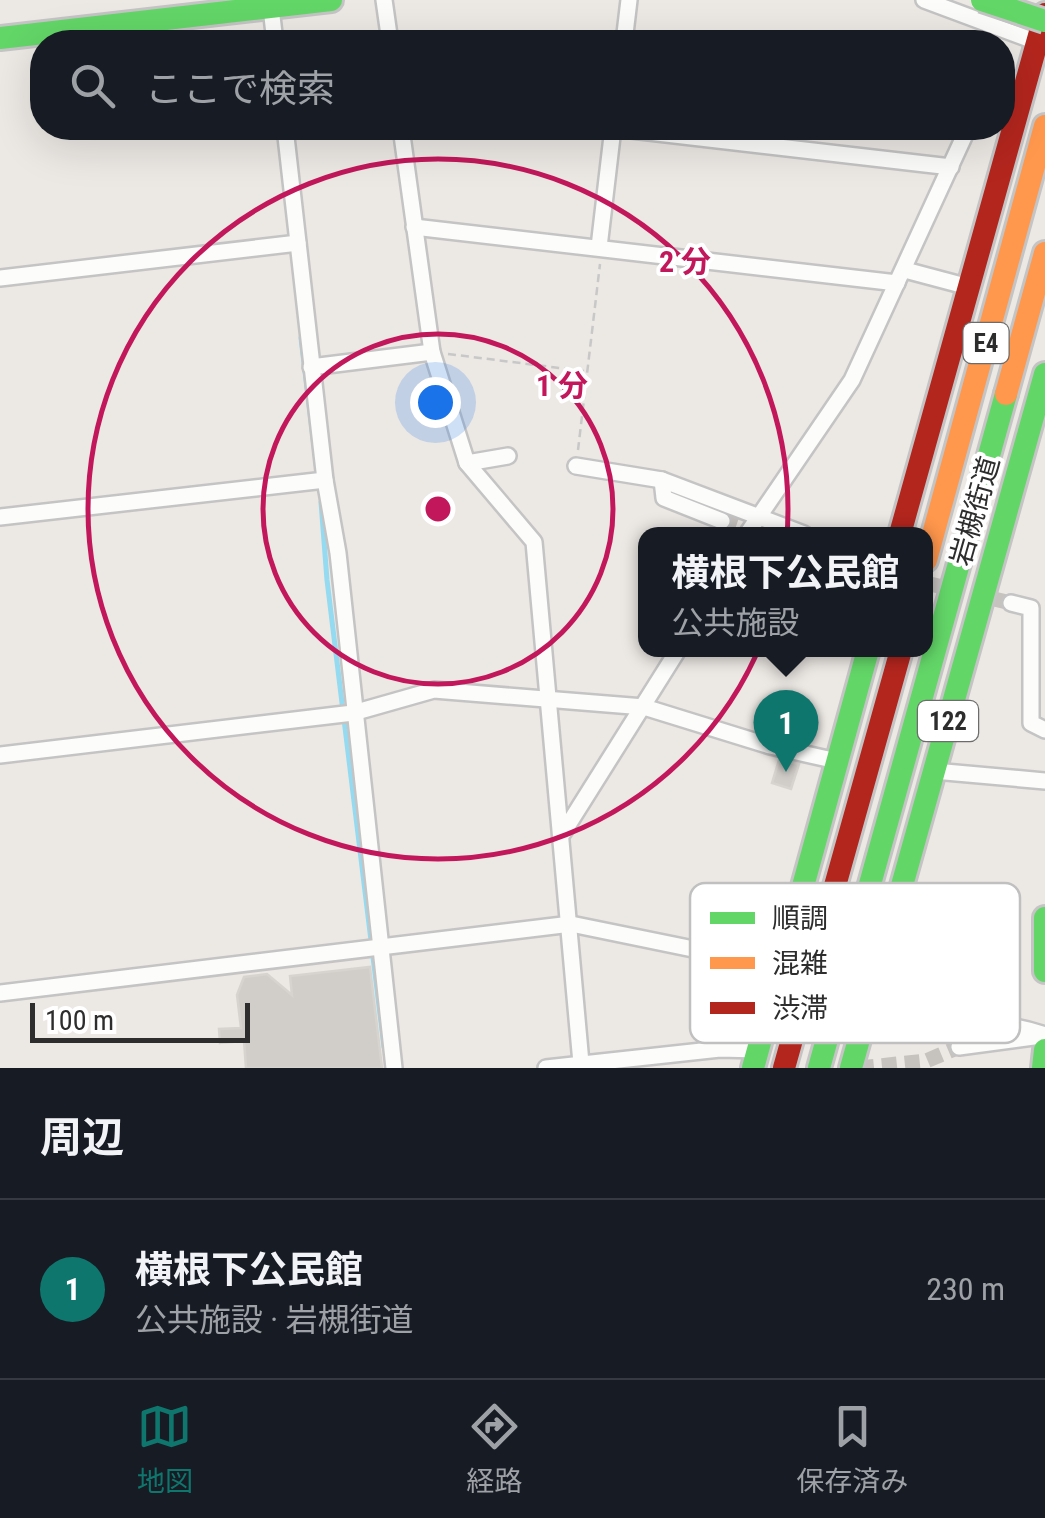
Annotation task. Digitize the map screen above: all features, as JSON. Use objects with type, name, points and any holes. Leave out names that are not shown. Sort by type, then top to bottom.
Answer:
[{"type":"main road","points":[[72,30],[331,0]]},
{"type":"main road","points":[[982,0],[1041,32]]},
{"type":"main road","points":[[1015,124],[1045,14]]},
{"type":"main road","points":[[0,38],[30,35]]},
{"type":"main road","name":"E4","points":[[933,534],[1045,126]]},
{"type":"main road","points":[[902,527],[1011,140]]},
{"type":"main road","name":"E4","points":[[933,657],[1045,253]]},
{"type":"main road","name":"岩槻街道","points":[[902,883],[1045,374]]},
{"type":"main road","points":[[804,883],[866,657]]},
{"type":"main road","points":[[836,883],[899,657]]},
{"type":"main road","name":"E4","points":[[870,883],[933,657]]},
{"type":"main road","points":[[1045,918],[1045,971]]},
{"type":"main road","points":[[784,1068],[791,1043]]},
{"type":"main road","name":"E4","points":[[819,1068],[826,1043]]},
{"type":"main road","name":"岩槻街道","points":[[851,1068],[858,1043]]},
{"type":"main road","points":[[1044,1068],[1045,1050]]},
{"type":"street","points":[[384,0],[388,30]]},
{"type":"street","points":[[625,30],[629,0]]},
{"type":"street","points":[[924,0],[981,30]]},
{"type":"street","points":[[271,8],[274,30]]},
{"type":"street","points":[[1015,34],[1041,32]]},
{"type":"street","points":[[285,140],[325,480],[338,553],[378,950],[394,1068]]},
{"type":"street","points":[[403,140],[432,352],[467,463],[534,542],[581,1063]]},
{"type":"street","points":[[600,247],[613,140]]},
{"type":"street","points":[[715,140],[951,168]]},
{"type":"street","points":[[752,527],[852,380],[963,140]]},
{"type":"street","points":[[414,227],[901,276],[969,287]]},
{"type":"street","points":[[0,278],[298,244]]},
{"type":"street","points":[[311,366],[432,352]]},
{"type":"street","points":[[467,463],[508,456]]},
{"type":"street","points":[[576,466],[662,480],[780,527]]},
{"type":"street","points":[[0,517],[325,480]]},
{"type":"street","points":[[662,480],[664,498],[722,521]]},
{"type":"street","points":[[1011,603],[1031,608],[1031,723],[1045,730]]},
{"type":"street","points":[[563,833],[674,657]]},
{"type":"street","points":[[0,755],[353,713],[434,690],[644,706],[770,746],[837,761]]},
{"type":"street","points":[[934,771],[1045,781]]},
{"type":"street","points":[[0,994],[571,924],[690,948]]},
{"type":"street","points":[[1020,1026],[1045,1035]]},
{"type":"street","points":[[1020,1038],[1045,1035]]},
{"type":"street","points":[[959,1047],[988,1043]]},
{"type":"street","points":[[546,1068],[720,1049],[756,1059]]},
{"type":"path","points":[[576,466],[600,247]]},
{"type":"path","points":[[432,352],[586,372]]},
{"type":"building","points":[[779,760],[799,764],[791,789],[772,783]]},
{"type":"building","points":[[370,967],[382,1068],[246,1068],[244,1041],[220,1043],[219,1029],[241,1028],[237,995],[244,977],[267,974],[292,995],[290,976]]},
{"type":"waterway","points":[[301,338],[317,471]]},
{"type":"waterway","points":[[321,502],[384,1047]]},
{"type":"tunnel","points":[[722,521],[740,527]]},
{"type":"tunnel","points":[[933,585],[1011,603]]},
{"type":"tunnel","points":[[859,1068],[926,1061],[959,1047]]},
{"type":"traffic: fast","points":[[70,30],[331,0]]},
{"type":"traffic: fast","points":[[982,0],[1045,21]]},
{"type":"traffic: fast","points":[[0,38],[30,35]]},
{"type":"traffic: fast","points":[[903,883],[1045,374]]},
{"type":"traffic: fast","points":[[870,883],[1006,394]]},
{"type":"traffic: fast","points":[[804,883],[866,657]]},
{"type":"traffic: fast","points":[[1045,918],[1045,971]]},
{"type":"traffic: fast","points":[[753,1068],[760,1043]]},
{"type":"traffic: fast","points":[[819,1068],[826,1043]]},
{"type":"traffic: fast","points":[[851,1068],[858,1043]]},
{"type":"traffic: fast","points":[[1043,1068],[1045,1050]]},
{"type":"traffic: slow","points":[[933,534],[1045,126]]},
{"type":"traffic: slow","points":[[1006,394],[1045,253]]},
{"type":"traffic: jam","points":[[1015,122],[1045,14]]},
{"type":"traffic: jam","points":[[902,527],[1010,140]]},
{"type":"traffic: jam","points":[[836,883],[899,657]]},
{"type":"traffic: jam","points":[[784,1068],[791,1043]]},
{"type":"place","name":"横根下公民館","points":[[786,772]]}]
